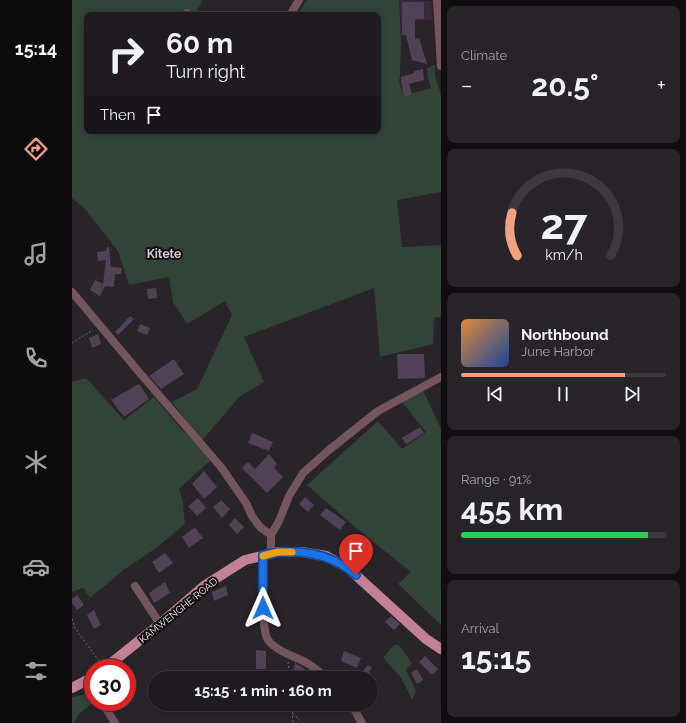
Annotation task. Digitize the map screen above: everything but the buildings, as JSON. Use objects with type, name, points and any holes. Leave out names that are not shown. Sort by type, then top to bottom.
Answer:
[{"type":"main road","name":"KAMWENGHE ROAD","points":[[110,659],[160,624],[204,586],[245,560],[270,553],[302,552],[326,556],[348,568],[426,639],[441,649]]},
{"type":"main road","points":[[72,688],[84,684]]},
{"type":"street","points":[[292,12],[300,0]]},
{"type":"street","points":[[437,0],[441,66]]},
{"type":"street","points":[[72,292],[216,461],[243,499],[260,527],[271,535]]},
{"type":"street","points":[[318,671],[306,662],[286,654],[269,641],[265,632],[263,621],[271,535],[279,521],[289,496],[303,473],[341,440],[378,411],[441,377]]},
{"type":"street","points":[[136,586],[160,624]]},
{"type":"street","points":[[108,711],[115,723]]},
{"type":"street","points":[[355,711],[362,723]]},
{"type":"path","points":[[72,343],[100,326]]},
{"type":"path","points":[[72,619],[75,628],[98,659]]},
{"type":"path","points":[[286,654],[289,671]]},
{"type":"path","points":[[293,713],[293,723]]},
{"type":"path","points":[[293,713],[303,723]]},
{"type":"shaded area","points":[[399,0],[431,1],[432,20],[401,21]]},
{"type":"green space","points":[[72,0],[202,0],[197,12],[84,12],[84,134],[381,134],[381,12],[299,12],[307,0],[399,0],[401,42],[399,82],[404,96],[431,88],[427,68],[435,65],[435,75],[441,96],[441,192],[397,200],[402,247],[441,245],[441,317],[434,318],[433,344],[380,357],[374,288],[244,337],[264,382],[240,396],[200,443],[211,460],[179,489],[183,503],[185,524],[156,548],[125,569],[90,598],[83,588],[72,592],[72,382],[86,378],[124,420],[154,397],[183,431],[199,442],[189,424],[172,402],[197,389],[232,315],[225,301],[187,324],[173,302],[169,277],[129,285],[118,251],[84,208],[72,198]]},
{"type":"green space","points":[[423,390],[441,429],[441,625],[398,584],[411,572],[361,532],[307,485],[378,421],[402,449],[426,432],[402,402]]},
{"type":"green space","points":[[394,645],[399,645],[412,663],[406,670],[416,691],[412,700],[402,679],[383,657]]},
{"type":"green space","points":[[84,695],[84,710],[79,714],[74,723],[72,723],[72,697]]},
{"type":"slow traffic","points":[[263,556],[278,552],[292,552]]},
{"type":"district","name":"Kitete","points":[[164,254]]},
{"type":"route","points":[[263,608],[263,555],[278,552],[302,552],[326,556],[348,568],[356,575]]}]
